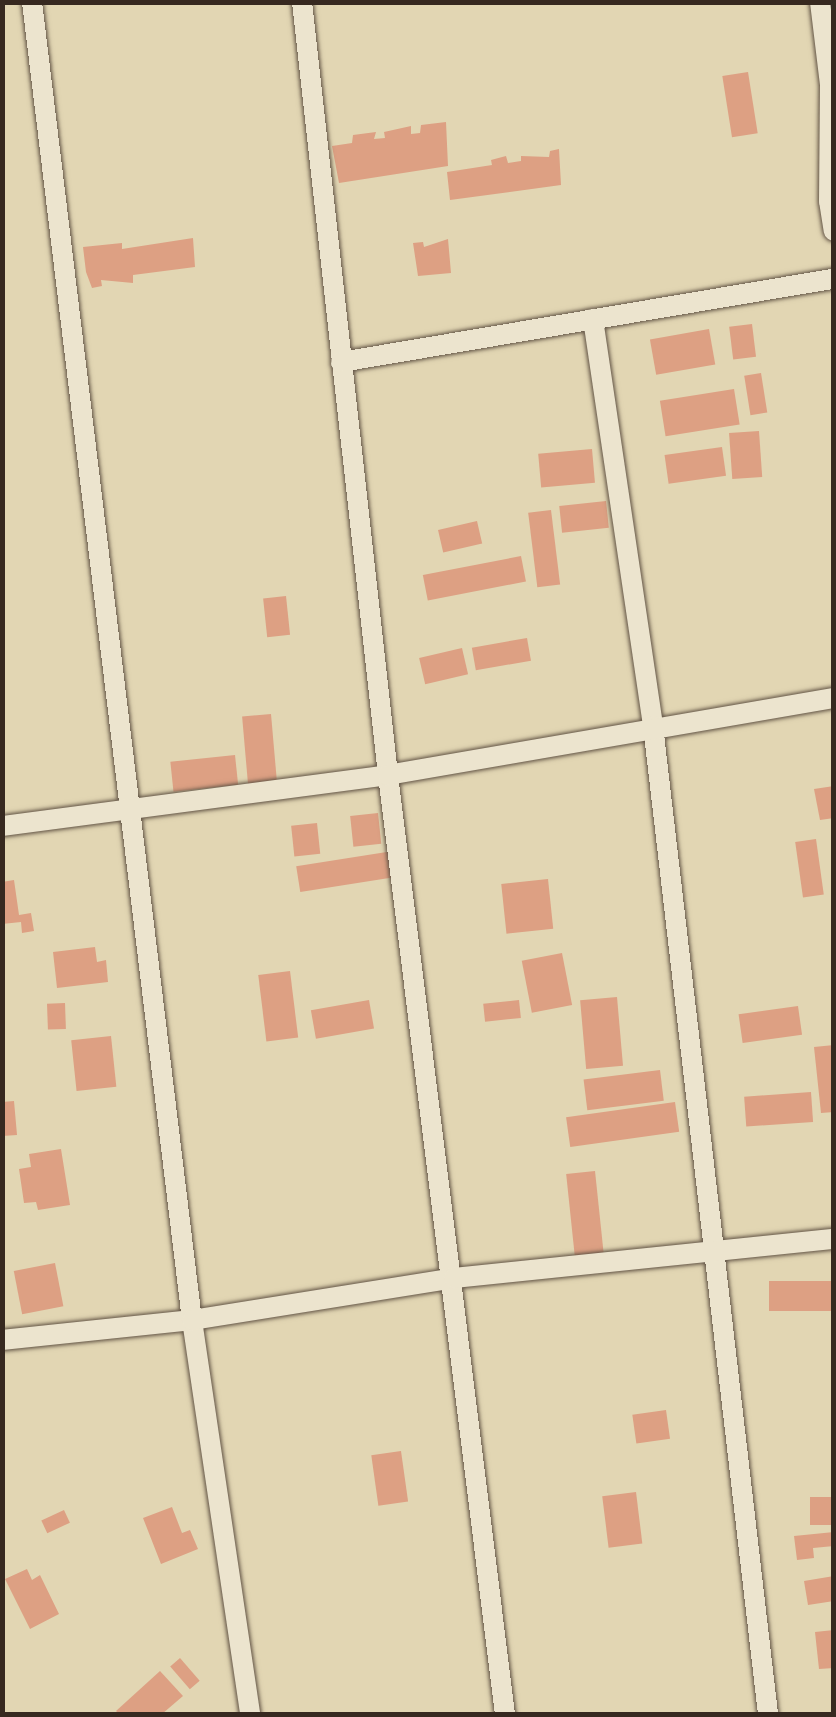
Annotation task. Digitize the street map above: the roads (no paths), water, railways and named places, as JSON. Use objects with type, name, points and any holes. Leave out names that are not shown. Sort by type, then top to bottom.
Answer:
[{"type":"street","points":[[32,2],[192,1320],[250,1714]]},
{"type":"street","points":[[302,2],[388,775],[454,1278],[504,1714]]},
{"type":"street","points":[[820,2],[830,86],[832,157],[828,202],[834,231]]},
{"type":"street","points":[[342,362],[834,278]]},
{"type":"street","points":[[593,320],[654,726],[768,1714]]},
{"type":"street","points":[[2,826],[388,775],[654,726],[834,698]]},
{"type":"street","points":[[2,1340],[192,1320],[454,1278],[834,1239]]}]
